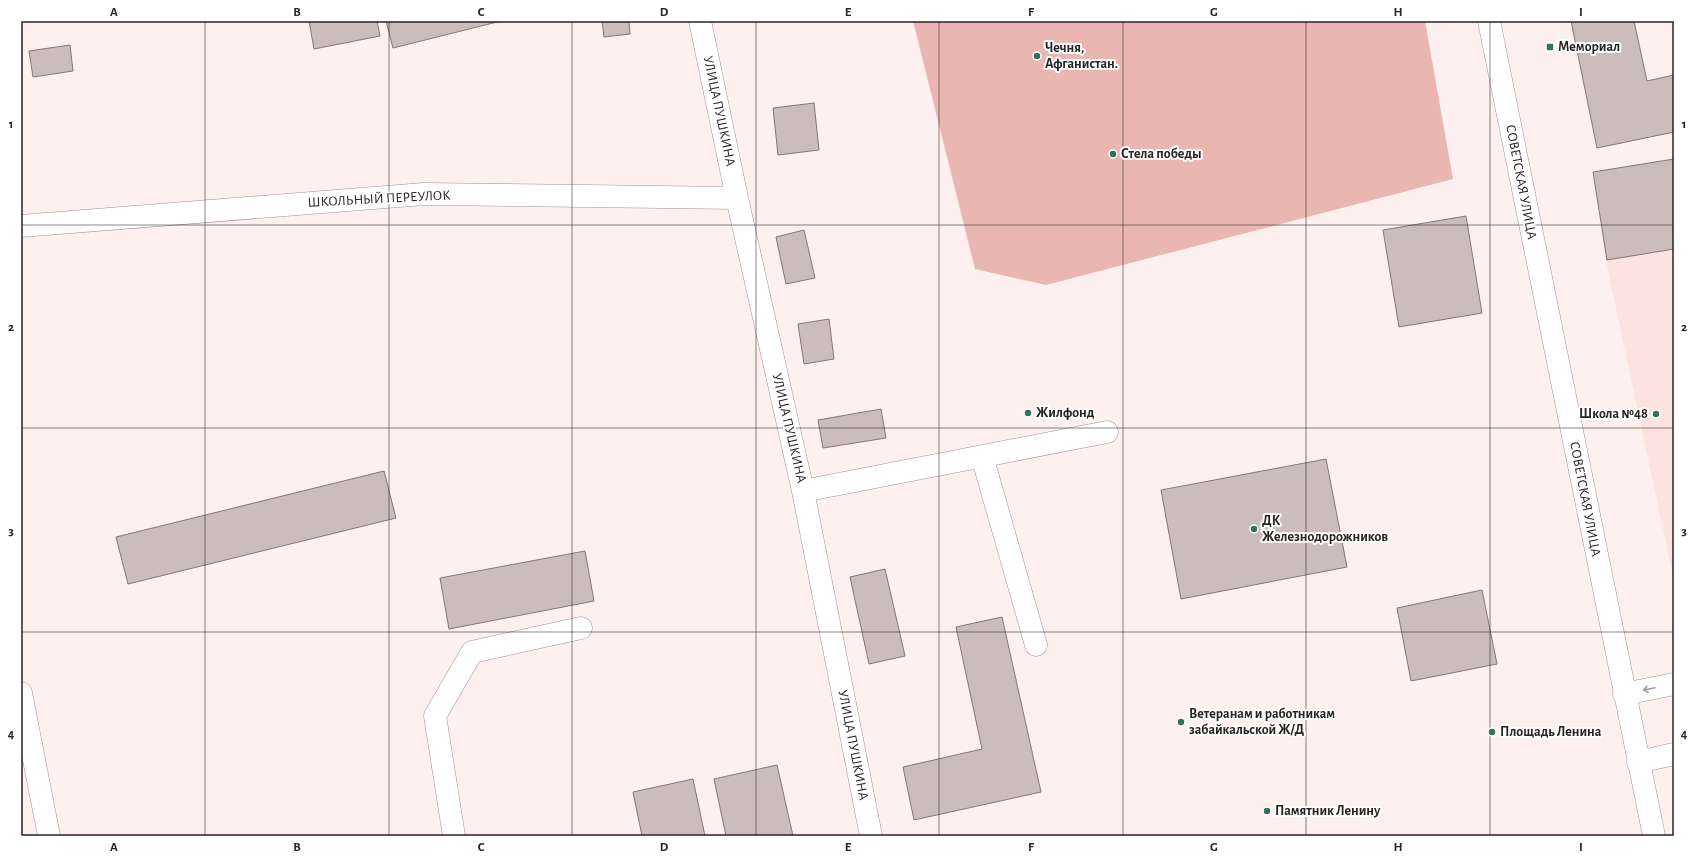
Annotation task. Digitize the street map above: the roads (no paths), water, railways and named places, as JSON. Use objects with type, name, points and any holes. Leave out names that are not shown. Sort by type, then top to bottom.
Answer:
[{"type":"street","name":"УЛИЦА ПУШКИНА","points":[[700,21],[737,198],[803,491],[871,836]]},
{"type":"street","name":"СОВЕТСКАЯ УЛИЦА","points":[[1489,21],[1624,694],[1654,836]]},
{"type":"street","name":"ШКОЛЬНЫЙ ПЕРЕУЛОК","points":[[21,226],[424,194],[737,198]]},
{"type":"street","points":[[803,491],[1107,432]]},
{"type":"street","points":[[982,456],[1036,645]]},
{"type":"street","points":[[454,836],[435,716],[472,652],[581,628]]},
{"type":"street","points":[[1624,694],[1674,684]]},
{"type":"street","points":[[21,693],[49,836]]},
{"type":"street","points":[[1638,762],[1674,754]]},
{"type":"place","name":"Мемориал","points":[[1550,47]]},
{"type":"place","name":"Чечня, Афганистан.","points":[[1037,56]]},
{"type":"place","name":"Стела победы","points":[[1113,154]]},
{"type":"place","name":"Жилфонд","points":[[1028,413]]},
{"type":"place","name":"Школа №48","points":[[1656,414]]},
{"type":"place","name":"ДК Железнодорожников","points":[[1254,529]]},
{"type":"place","name":"Ветеранам и работникам забайкальской Ж/Д","points":[[1181,722]]},
{"type":"place","name":"Площадь Ленина","points":[[1492,732]]},
{"type":"place","name":"Памятник Ленину","points":[[1267,811]]}]
